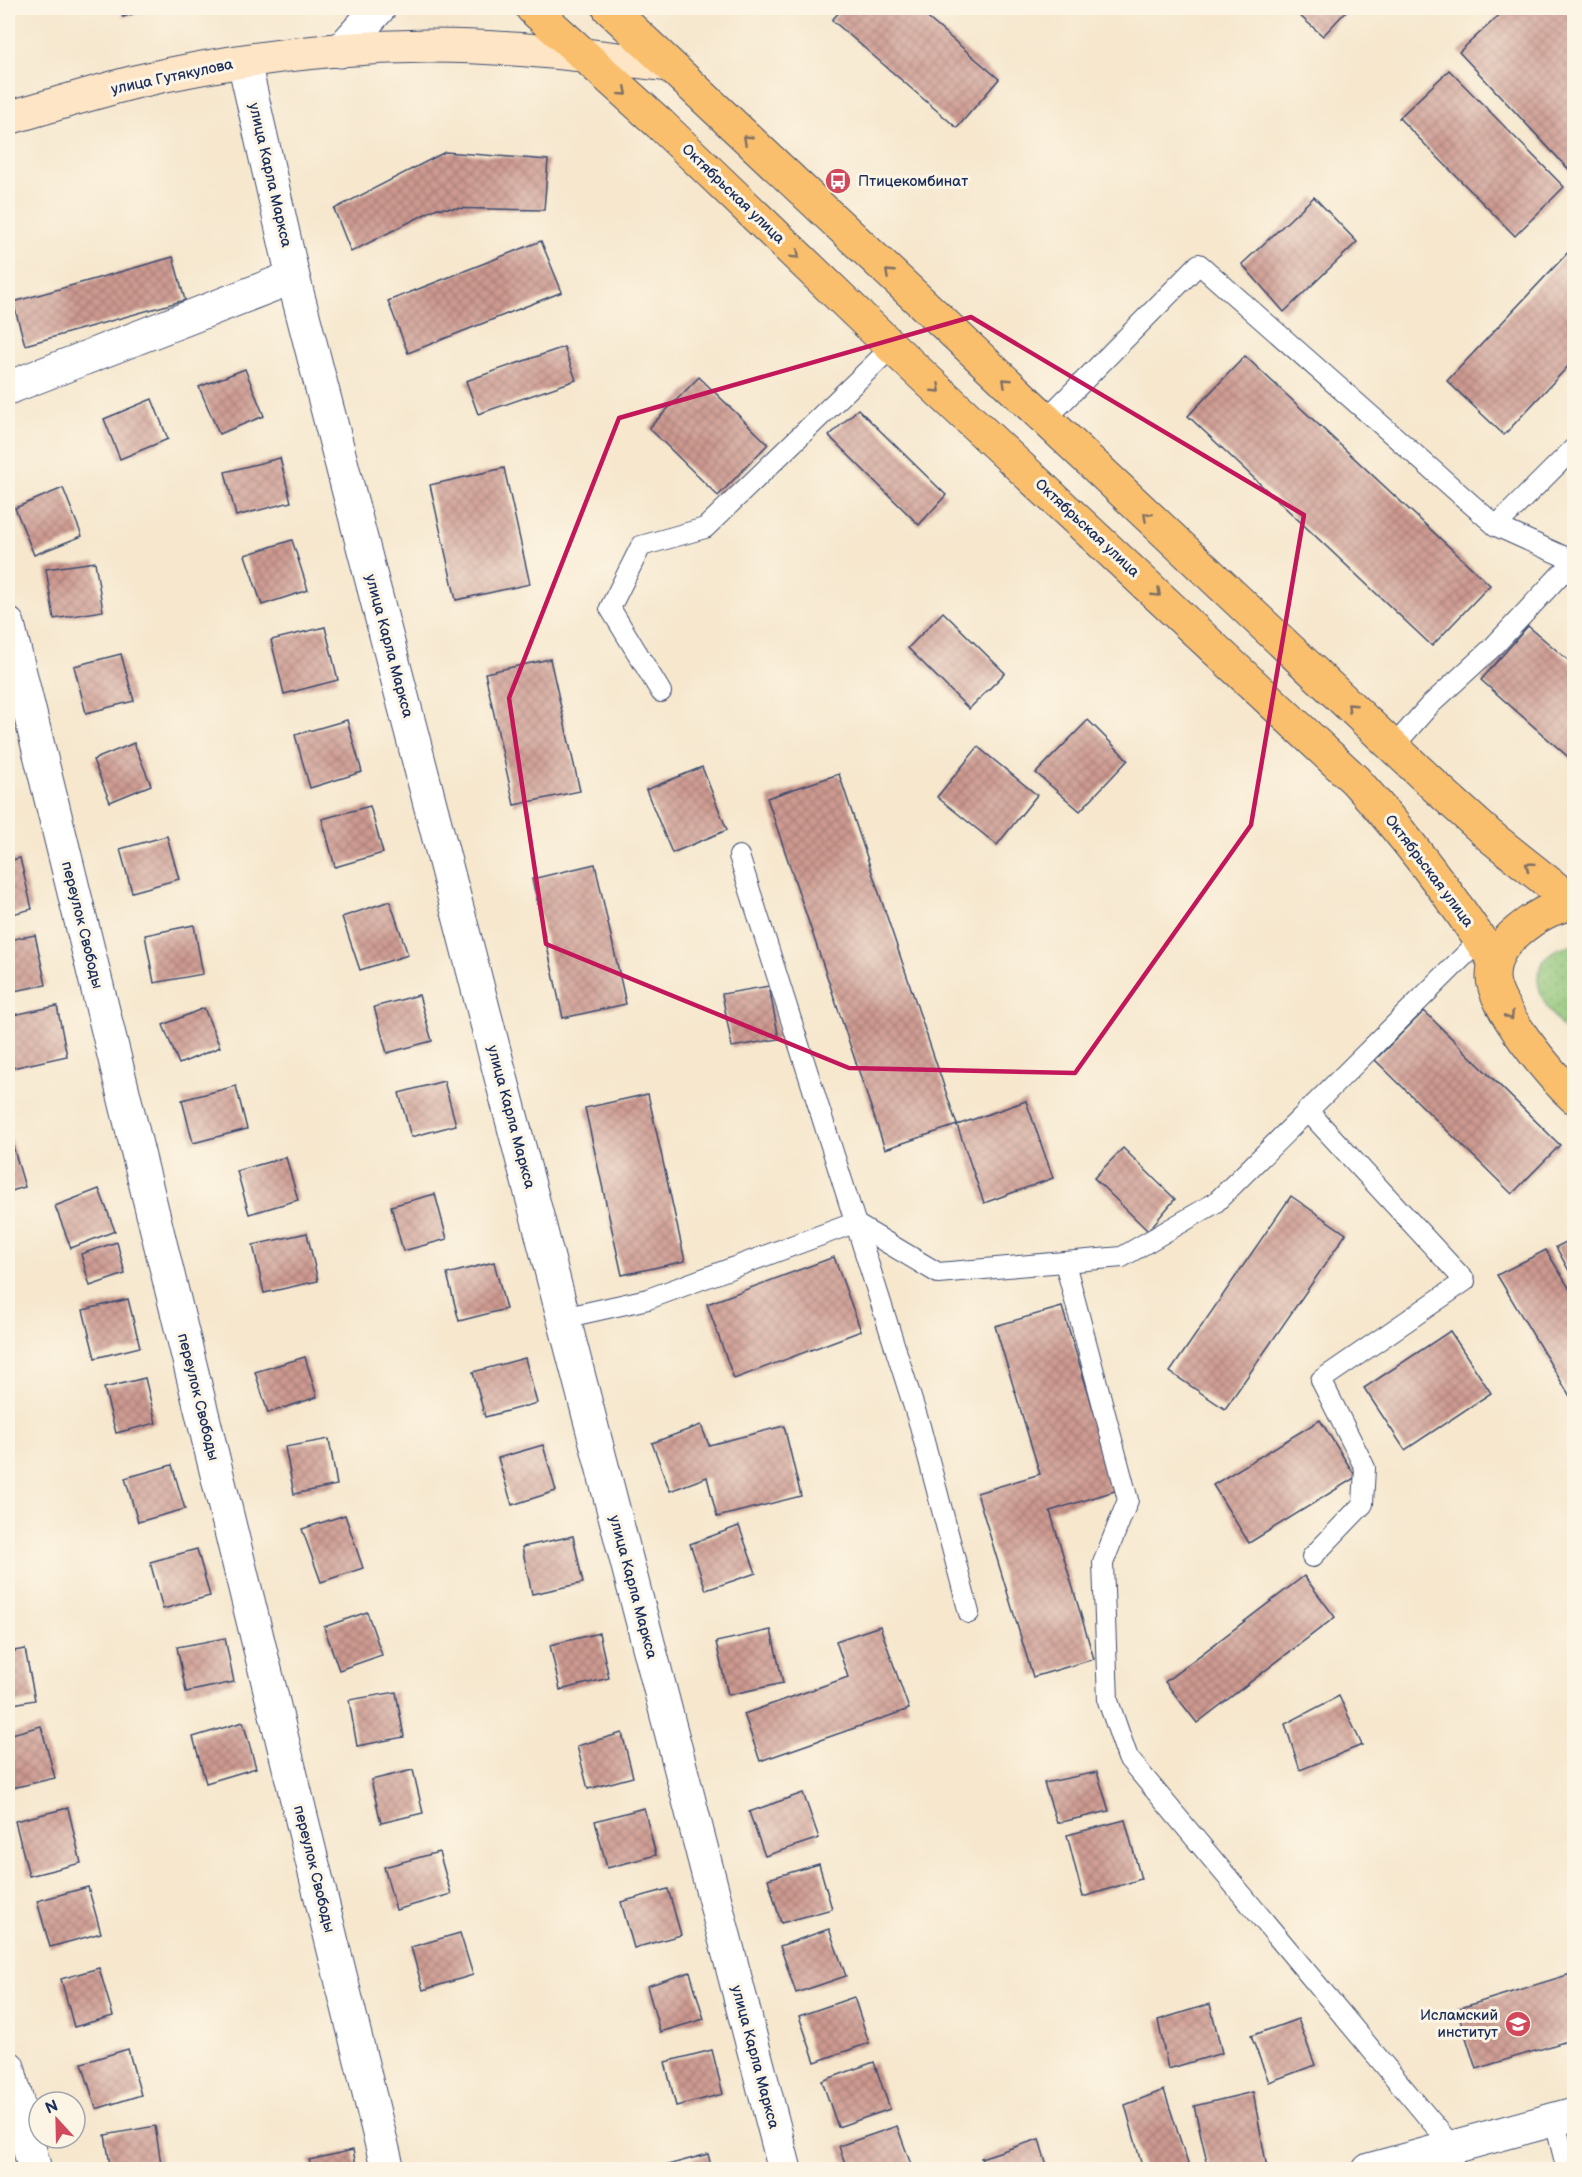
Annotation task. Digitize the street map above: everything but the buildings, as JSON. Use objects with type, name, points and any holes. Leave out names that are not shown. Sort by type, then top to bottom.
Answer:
[{"type":"main road","name":"Октябрьская улица","points":[[532,8],[660,124],[892,347],[1355,780],[1399,828],[1488,951]]},
{"type":"main road","points":[[609,8],[1393,747],[1490,836],[1575,903]]},
{"type":"main road","name":"улица Гутякулова","points":[[8,118],[135,82],[244,62],[340,51],[428,46],[580,53],[668,65]]},
{"type":"main road","points":[[1575,903],[1555,906],[1531,920],[1503,946],[1488,951],[1493,980],[1509,1017],[1551,1073],[1575,1097]]},
{"type":"street","points":[[340,51],[379,8]]},
{"type":"street","name":"улица Карла Маркса","points":[[244,62],[293,277],[785,2169]]},
{"type":"street","points":[[8,387],[293,277]]},
{"type":"street","name":"переулок Свободы","points":[[8,624],[388,2169]]},
{"type":"street","points":[[8,2067],[35,2169]]},
{"type":"street","points":[[1369,2169],[1564,2116]]},
{"type":"lane","points":[[1045,420],[1199,264],[1496,526],[1575,561]]},
{"type":"lane","points":[[661,692],[610,608],[641,546],[705,528],[892,347]]},
{"type":"lane","points":[[1496,526],[1575,448]]},
{"type":"lane","points":[[1393,747],[1428,706],[1494,646],[1562,574],[1575,571]]},
{"type":"lane","points":[[739,856],[920,1426],[969,1613]]},
{"type":"lane","points":[[854,1223],[938,1273],[1122,1257],[1215,1203],[1307,1110],[1488,951]]},
{"type":"lane","points":[[1307,1110],[1466,1281],[1321,1380],[1365,1468],[1363,1504],[1312,1557]]},
{"type":"lane","points":[[563,1318],[648,1299],[854,1223]]},
{"type":"lane","points":[[1065,1263],[1128,1500],[1103,1563],[1108,1701],[1128,1758],[1451,2145]]},
{"type":"lane","points":[[1564,2116],[1567,2169]]},
{"type":"highlighted area","points":[[971,317],[1304,515],[1251,825],[1075,1073],[849,1068],[546,944],[509,698],[619,418]]},
{"type":"green space","points":[[1574,945],[1574,1043],[1546,1005],[1538,984],[1543,962],[1549,954],[1565,946]]},
{"type":"place","name":"Птицекомбинат","points":[[838,181]]},
{"type":"place","name":"Исламский институт","points":[[1518,2024]]}]
